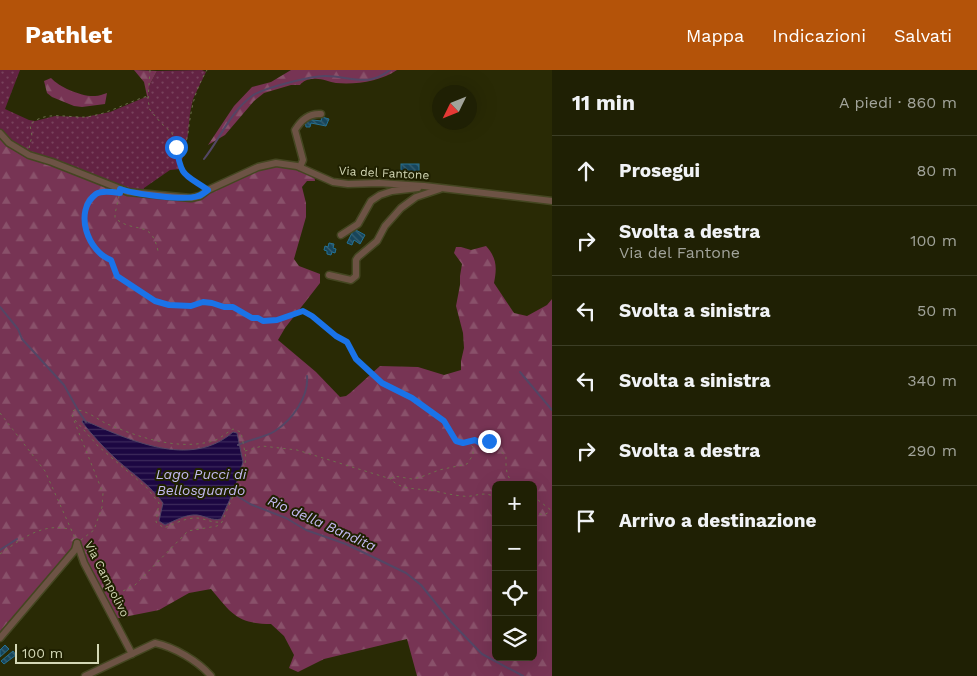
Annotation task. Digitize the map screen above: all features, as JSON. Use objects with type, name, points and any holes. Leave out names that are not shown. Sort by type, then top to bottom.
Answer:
[{"type":"street","points":[[300,167],[303,160],[295,130],[304,119],[312,115],[321,114]]},
{"type":"street","name":"Via del Fantone","points":[[0,133],[9,143],[26,154],[52,162],[128,192],[191,198],[200,196],[208,190],[258,167],[276,163],[300,167],[333,182],[424,186],[552,201]]},
{"type":"street","points":[[341,235],[358,224],[371,201],[380,195],[424,186]]},
{"type":"street","points":[[329,275],[352,280],[356,276],[356,260],[358,256],[378,241],[385,226],[401,208],[416,197],[441,188]]},
{"type":"street","points":[[0,638],[75,550],[76,543]]},
{"type":"street","name":"Via Campolivo","points":[[76,543],[84,563],[132,654]]},
{"type":"street","points":[[86,676],[155,643],[165,645],[203,667],[211,676]]},
{"type":"path","points":[[150,70],[148,96],[150,110],[172,133],[180,169],[186,176],[208,190]]},
{"type":"path","points":[[180,169],[192,106],[207,70]]},
{"type":"path","points":[[26,154],[32,136],[30,126],[36,120],[49,117],[86,117],[110,112],[148,96]]},
{"type":"path","points":[[120,189],[114,214],[115,218],[128,225],[148,231],[155,239],[158,251]]},
{"type":"path","points":[[110,191],[98,193],[89,202],[86,212],[86,224],[92,244],[104,258],[111,260],[117,276],[155,301],[169,305],[191,306],[203,302],[212,303],[224,307],[233,307],[252,318],[258,318],[263,321],[277,320],[303,311],[347,342],[356,359],[382,383],[412,398],[444,421],[456,441],[463,443],[475,440],[480,443],[489,441],[506,456],[507,473],[512,481]]},
{"type":"path","points":[[76,543],[94,530],[102,508],[103,493],[73,418],[72,412],[74,410],[80,409],[92,417],[135,435],[169,443],[196,444],[216,440],[233,429],[241,432],[246,458],[244,470],[222,522],[217,526],[188,531],[135,585],[103,600]]},
{"type":"path","name":"Via Campolivo","points":[[0,413],[46,471],[76,543]]},
{"type":"path","points":[[73,418],[98,446],[147,488],[159,503],[156,522],[164,528],[179,521],[196,518],[216,523],[222,522]]},
{"type":"path","points":[[245,452],[262,446],[297,450],[391,478],[394,476],[412,479],[439,470],[467,464],[473,455],[473,447],[467,441]]},
{"type":"path","points":[[391,478],[394,484],[442,494],[462,496],[488,493],[492,496]]},
{"type":"path","points":[[537,499],[552,511],[544,515],[537,513]]},
{"type":"path","points":[[0,554],[30,533],[48,528],[67,528],[72,530]]},
{"type":"shaded area","points":[[0,70],[20,70],[5,109],[35,121],[55,116],[85,117],[110,112],[148,96],[149,86],[157,71],[202,70],[206,72],[193,99],[188,135],[180,169],[170,170],[144,188],[143,194],[128,192],[29,155],[0,133]]},
{"type":"green space","points":[[134,70],[157,71],[149,86],[148,96],[144,82]]},
{"type":"green space","points":[[291,70],[397,70],[384,77],[360,83],[336,83],[311,79],[304,81],[300,85],[291,85],[264,93],[254,101],[225,135],[208,145],[234,106],[252,87],[271,82]]},
{"type":"green space","points":[[51,78],[65,88],[84,95],[96,96],[107,93],[105,104],[82,107],[74,106],[52,97],[47,93],[44,81]]},
{"type":"green space","points":[[0,133],[29,155],[128,192],[191,198],[276,163],[314,173],[315,181],[307,181],[302,187],[306,203],[306,217],[294,259],[299,266],[320,274],[320,283],[278,340],[316,372],[340,397],[350,393],[380,366],[418,367],[444,375],[461,370],[464,348],[463,333],[456,306],[462,264],[454,253],[456,247],[471,250],[486,246],[495,263],[494,283],[514,313],[527,316],[547,305],[552,299],[552,676],[417,676],[407,639],[324,659],[298,672],[289,668],[294,655],[284,636],[271,624],[250,622],[236,616],[211,589],[189,593],[159,610],[114,619],[77,544],[0,638]]},
{"type":"water","name":"Lago Pucci di Bellosguardo","points":[[83,420],[139,442],[179,450],[198,449],[216,443],[233,432],[237,433],[243,462],[235,488],[221,519],[193,515],[180,518],[165,525],[159,521],[163,503],[158,496],[94,437],[82,422]]},
{"type":"building","points":[[322,117],[329,119],[326,126],[311,123],[310,127],[306,127],[305,119],[321,121]]},
{"type":"building","points":[[401,164],[419,164],[419,174],[401,174]]},
{"type":"building","points":[[354,229],[365,235],[360,244],[354,240],[352,245],[347,243]]},
{"type":"building","points":[[329,243],[334,244],[333,248],[336,249],[335,253],[332,252],[331,255],[327,254],[327,251],[324,250],[325,246],[328,247]]},
{"type":"building","points":[[5,645],[9,649],[0,657],[0,650]]},
{"type":"building","points":[[13,651],[16,655],[4,664],[1,661]]},
{"type":"waterway","points":[[204,159],[237,110],[244,102],[258,93],[287,83],[325,76],[359,80],[374,79],[390,70]]},
{"type":"waterway","name":"Rio della Bandita","points":[[0,307],[18,329],[22,339],[64,385],[86,422]]},
{"type":"waterway","points":[[520,372],[552,410]]},
{"type":"waterway","points":[[238,445],[271,433],[287,421],[302,400],[307,384],[307,376]]},
{"type":"waterway","name":"Rio della Bandita","points":[[231,492],[250,504],[286,518],[306,530],[346,544],[406,573],[421,585],[451,622],[482,654],[523,676]]},
{"type":"waterway","points":[[0,550],[17,539]]},
{"type":"route","points":[[176,147],[180,169],[186,176],[208,190],[200,196],[191,198],[168,196],[128,192],[120,189],[120,193],[110,191],[98,193],[89,202],[86,212],[88,235],[92,244],[104,258],[111,260],[117,276],[155,301],[169,305],[191,306],[203,302],[212,303],[224,307],[233,307],[252,318],[258,318],[263,321],[277,320],[303,311],[347,342],[356,359],[373,376],[382,383],[412,398],[444,421],[456,441],[463,443],[475,440],[480,443],[489,441]]}]
